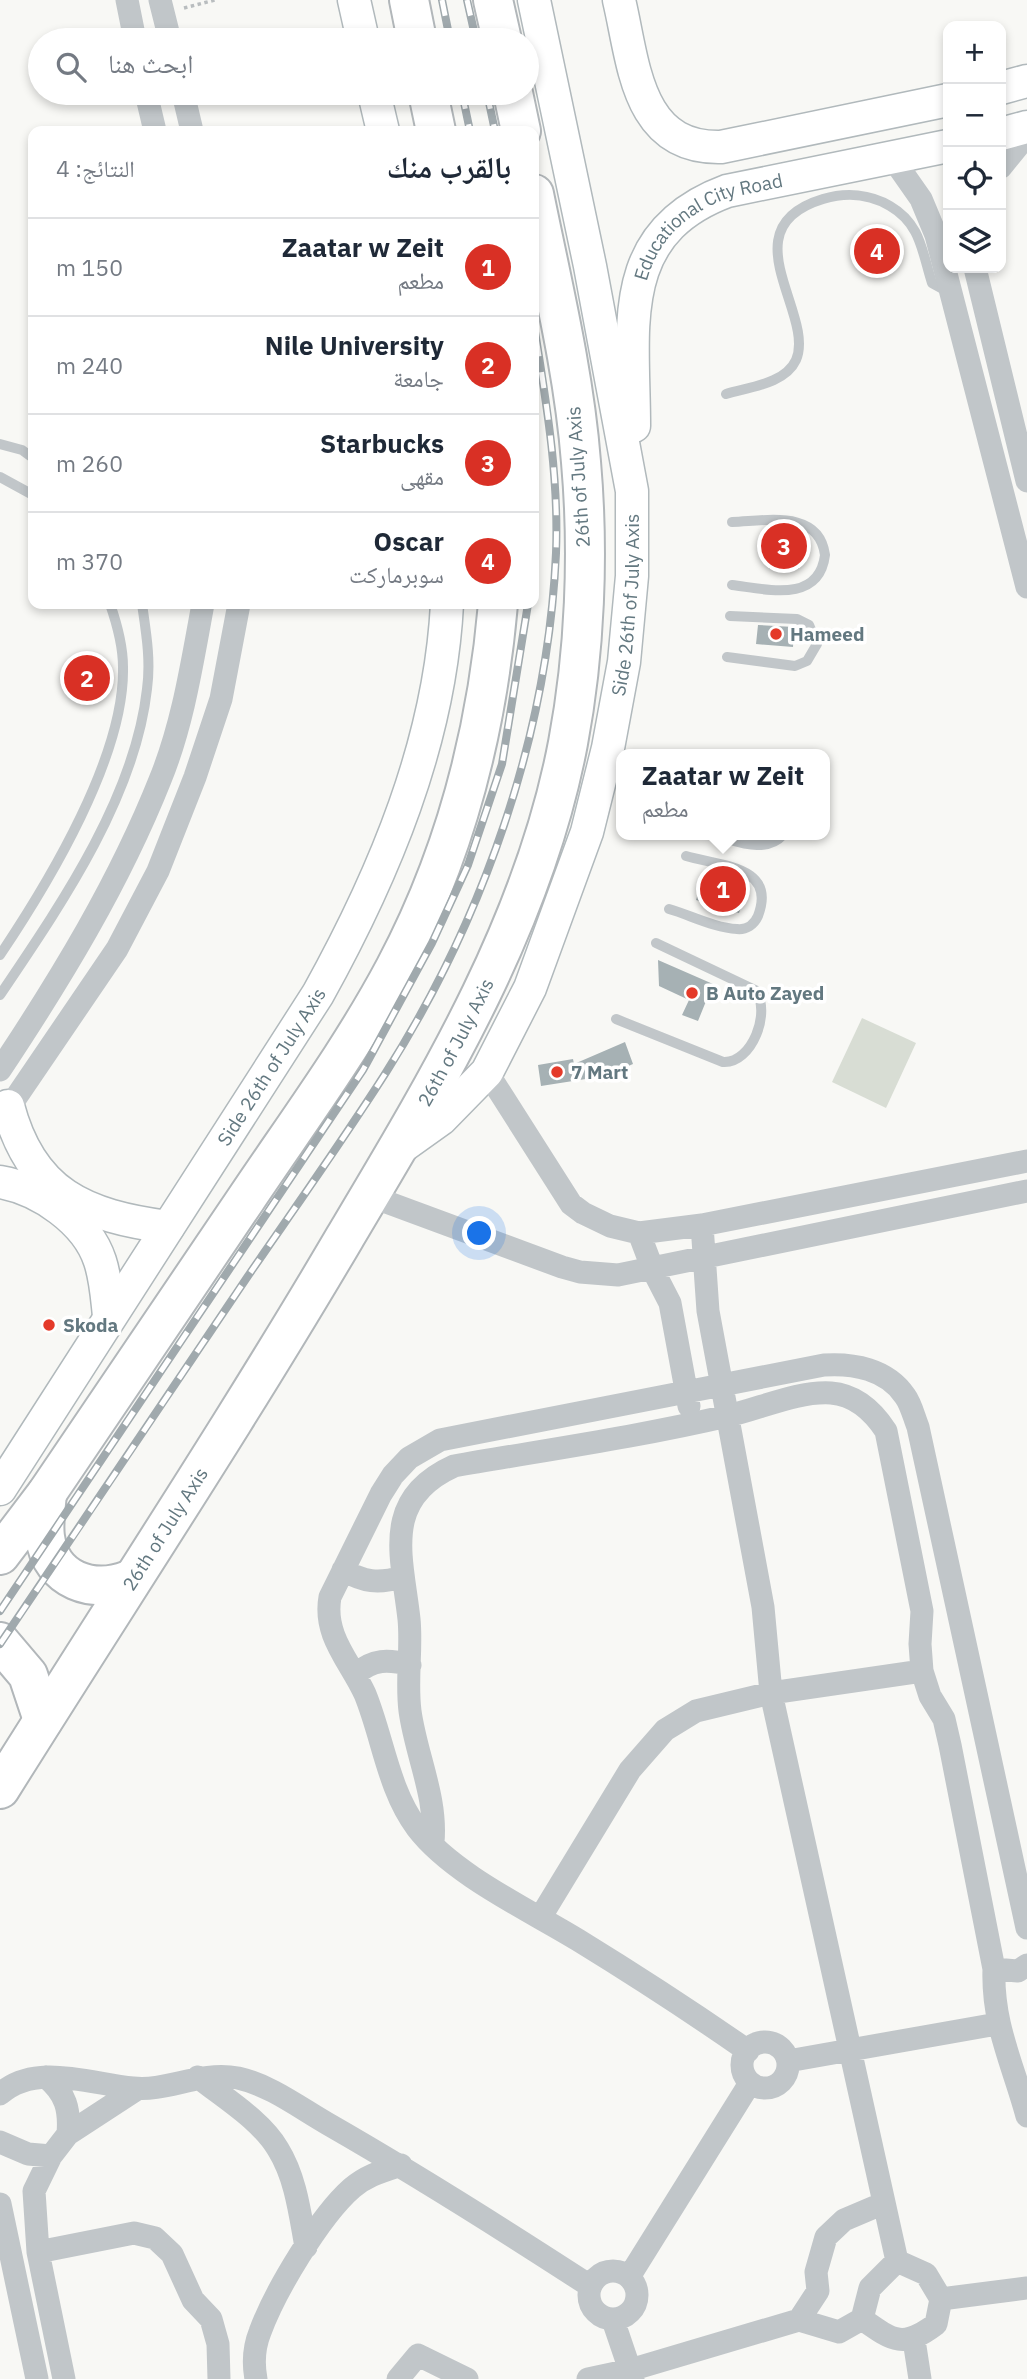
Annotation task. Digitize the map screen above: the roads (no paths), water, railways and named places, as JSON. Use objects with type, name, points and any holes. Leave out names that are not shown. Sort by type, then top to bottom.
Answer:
[{"type":"highway","points":[[409,0],[415,28]]},
{"type":"highway","points":[[493,0],[499,28]]},
{"type":"highway","points":[[431,105],[435,126]]},
{"type":"highway","points":[[516,105],[520,126]]},
{"type":"highway","name":"26th of July Axis","points":[[0,1789],[370,1196],[483,991],[519,911],[548,826],[568,741],[579,645],[584,554],[582,463],[569,368],[539,219]]},
{"type":"highway","points":[[0,1555],[47,1493],[363,1025],[396,967],[443,858],[468,783],[483,718],[497,609]]},
{"type":"highway","points":[[47,1493],[44,1535],[56,1565],[82,1584],[114,1586],[129,1580]]},
{"type":"highway","points":[[0,1642],[28,1675],[43,1720]]},
{"type":"main road","points":[[354,0],[360,28]]},
{"type":"main road","name":"Side 26th of July Axis","points":[[395,1152],[441,1119],[488,1072],[545,951],[587,832],[608,748],[624,662],[632,576],[632,491],[590,266],[534,0]]},
{"type":"main road","points":[[619,0],[648,109],[656,122],[679,140],[706,148],[721,147],[883,116],[943,101]]},
{"type":"main road","points":[[1006,87],[1027,81]]},
{"type":"main road","points":[[377,105],[382,126]]},
{"type":"main road","points":[[883,116],[894,159]]},
{"type":"main road","points":[[1006,133],[1027,127]]},
{"type":"main road","name":"Educational City Road","points":[[632,491],[635,299],[640,274],[664,231],[682,213],[727,191],[944,147]]},
{"type":"main road","name":"Side 26th of July Axis","points":[[0,1489],[318,994],[351,935],[379,873],[423,745],[438,678],[446,609]]},
{"type":"main road","points":[[4,1113],[26,1158],[67,1195],[107,1216],[169,1227]]},
{"type":"main road","points":[[0,1182],[31,1191],[47,1200],[82,1231],[100,1262],[109,1316]]},
{"type":"street","points":[[127,0],[133,28]]},
{"type":"street","points":[[161,4],[167,28]]},
{"type":"street","points":[[149,105],[154,126]]},
{"type":"street","points":[[186,105],[191,126]]},
{"type":"street","points":[[1006,161],[1027,135]]},
{"type":"street","points":[[894,159],[929,216],[1027,587]]},
{"type":"street","points":[[976,273],[993,350],[1022,442],[1026,476]]},
{"type":"street","points":[[968,358],[993,350]]},
{"type":"street","points":[[0,1070],[83,938],[120,870],[161,779],[187,692],[202,609]]},
{"type":"street","points":[[4,1113],[117,949],[158,872],[195,777],[221,699],[238,609]]},
{"type":"street","points":[[488,1072],[571,1203],[596,1220],[639,1233],[702,1225],[1027,1161]]},
{"type":"street","points":[[370,1196],[580,1272],[618,1275],[1027,1192]]},
{"type":"street","points":[[702,1225],[708,1311],[762,1607],[771,1693],[897,2261]]},
{"type":"street","points":[[639,1233],[670,1303],[691,1423]]},
{"type":"street","points":[[748,2050],[463,1870],[418,1829],[397,1789],[356,1675],[338,1648],[327,1613],[330,1597],[393,1475],[408,1458],[440,1440],[720,1385],[845,1364],[887,1378],[905,1395],[918,1427],[1027,1928]]},
{"type":"street","points":[[433,1842],[433,1808],[410,1708],[410,1631],[402,1577],[400,1536],[407,1507],[416,1490],[433,1476],[454,1466],[726,1417],[810,1395],[832,1393],[853,1399],[873,1412],[886,1431],[922,1611],[922,1671],[930,1696],[944,1719],[994,1969],[993,1997],[997,2024],[1022,2072],[1027,2116]]},
{"type":"street","points":[[343,1570],[361,1580],[375,1583],[402,1577]]},
{"type":"street","points":[[922,1611],[938,1615],[957,1603]]},
{"type":"street","points":[[356,1675],[367,1665],[380,1660],[410,1665]]},
{"type":"street","points":[[540,1918],[630,1770],[665,1730],[696,1711],[771,1693],[922,1671]]},
{"type":"street","points":[[944,1719],[958,1710],[980,1713]]},
{"type":"street","points":[[994,1969],[1018,1971],[1027,1965]]},
{"type":"street","points":[[788,2061],[997,2024]]},
{"type":"street","points":[[758,2043],[771,2043],[783,2050],[788,2061],[786,2075],[777,2086],[763,2089],[750,2083],[743,2073],[743,2061],[748,2050],[758,2043]]},
{"type":"street","points":[[0,2094],[12,2084],[46,2077],[137,2089],[198,2077],[225,2076],[257,2084],[401,2165],[590,2286]]},
{"type":"street","points":[[46,2077],[60,2089],[66,2099],[68,2134]]},
{"type":"street","points":[[198,2077],[254,2122],[277,2147],[290,2174],[306,2247]]},
{"type":"street","points":[[629,2277],[750,2083]]},
{"type":"street","points":[[64,2379],[38,2252],[34,2191],[51,2156],[68,2134],[137,2089]]},
{"type":"street","points":[[0,2142],[28,2154],[51,2156]]},
{"type":"street","points":[[256,2379],[254,2351],[260,2332],[306,2247],[352,2188],[373,2174],[401,2165]]},
{"type":"street","points":[[799,2320],[818,2291],[816,2272],[826,2237],[844,2220],[884,2203]]},
{"type":"street","points":[[0,2204],[37,2379]]},
{"type":"street","points":[[38,2252],[134,2233],[155,2238],[172,2253],[193,2300],[211,2319],[218,2344],[219,2379]]},
{"type":"street","points":[[862,2319],[890,2339],[914,2340],[936,2325],[941,2300],[926,2274],[897,2261]]},
{"type":"street","points":[[588,2379],[632,2374],[799,2320],[839,2332],[862,2319],[870,2288],[897,2261]]},
{"type":"street","points":[[608,2272],[619,2272],[629,2277],[636,2287],[637,2299],[633,2309],[624,2317],[601,2317],[593,2309],[589,2298],[590,2286],[597,2277],[608,2272]]},
{"type":"street","points":[[941,2300],[1027,2288]]},
{"type":"street","points":[[613,2319],[632,2374]]},
{"type":"street","points":[[914,2340],[920,2379]]},
{"type":"street","points":[[398,2379],[418,2355],[467,2379]]},
{"type":"lane","points":[[726,394],[774,380],[795,362],[797,335],[777,250],[787,222],[810,203],[841,195],[856,195],[877,200],[896,210],[916,230],[932,283],[943,289],[949,288]]},
{"type":"lane","points":[[0,444],[28,454]]},
{"type":"lane","points":[[0,477],[28,492]]},
{"type":"lane","points":[[732,522],[802,522],[816,531],[825,555],[821,572],[802,589],[785,591],[732,586]]},
{"type":"lane","points":[[0,955],[40,895],[106,755],[121,699],[123,666],[119,632],[112,609]]},
{"type":"lane","points":[[0,995],[56,912],[99,832],[129,764],[142,722],[148,687],[149,654],[143,609]]},
{"type":"lane","points":[[727,657],[794,666],[807,661],[817,644],[809,625],[797,620],[730,616]]},
{"type":"lane","points":[[735,840],[762,846],[771,845],[777,840]]},
{"type":"lane","points":[[669,909],[738,930],[750,926],[758,916],[763,891],[758,880],[748,874],[686,856]]},
{"type":"lane","points":[[616,1019],[723,1062],[736,1061],[746,1052],[763,1011],[763,1003],[755,990],[656,943]]},
{"type":"railway","points":[[442,0],[448,28]]},
{"type":"railway","points":[[467,0],[473,28]]},
{"type":"railway","points":[[465,105],[469,126]]},
{"type":"railway","points":[[490,105],[494,126]]},
{"type":"railway","points":[[0,1644],[385,1074],[420,1015],[480,890],[524,758],[540,690],[550,622],[556,553],[556,496],[539,357]]},
{"type":"railway","points":[[0,1611],[363,1070],[432,943],[468,865],[502,764],[527,609]]},
{"type":"place","name":"Oscar","points":[[877,251]]},
{"type":"place","name":"Starbucks","points":[[784,546]]},
{"type":"place","name":"Hameed","points":[[776,634]]},
{"type":"place","name":"Nile University","points":[[87,678]]},
{"type":"place","name":"Zaatar w Zeit","points":[[723,889]]},
{"type":"place","name":"B Auto Zayed","points":[[692,993]]},
{"type":"place","name":"7 Mart","points":[[557,1072]]},
{"type":"place","name":"Skoda","points":[[49,1325]]}]
